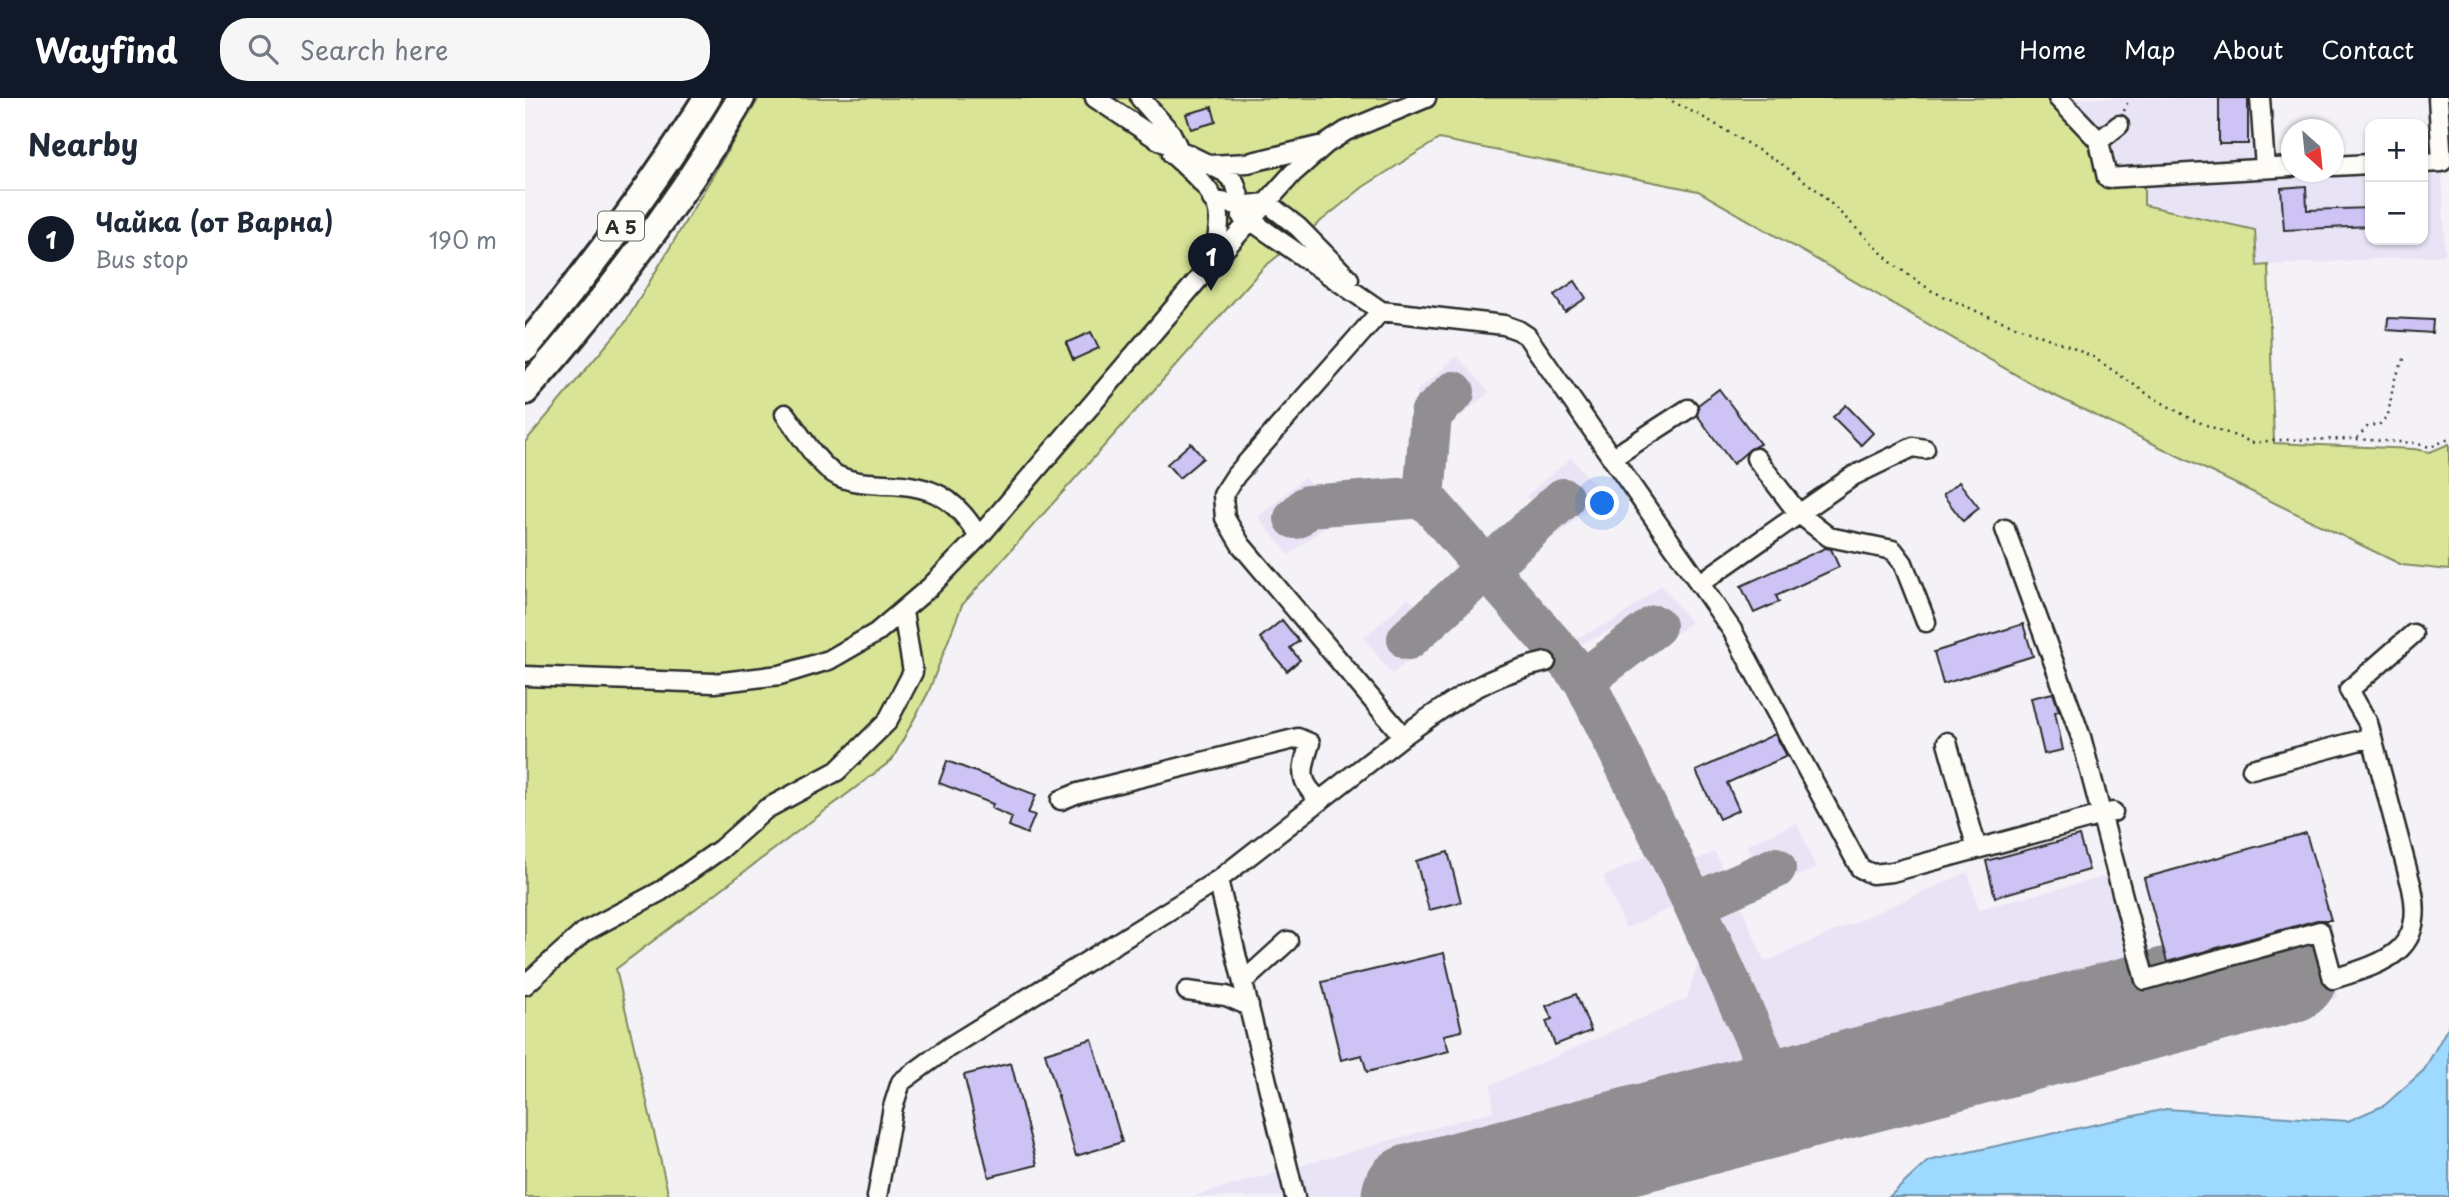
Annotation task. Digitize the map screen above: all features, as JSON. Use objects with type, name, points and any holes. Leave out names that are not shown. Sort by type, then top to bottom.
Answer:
[{"type":"highway","name":"A 5","points":[[525,348],[578,284],[640,200],[707,98]]},
{"type":"highway","name":"A 5","points":[[525,391],[602,302],[632,262],[719,136],[741,98]]},
{"type":"street","points":[[1095,98],[1157,139],[1224,172],[1235,183],[1245,218]]},
{"type":"street","points":[[1140,98],[1171,133],[1180,152]]},
{"type":"street","points":[[525,676],[714,683],[780,675],[829,660],[876,633],[902,612],[979,537],[1213,262],[1245,218],[1267,203],[1293,173],[1326,144],[1370,120],[1426,98]]},
{"type":"street","points":[[2058,98],[2099,141],[2107,178],[2281,167]]},
{"type":"street","points":[[2260,98],[2265,168]]},
{"type":"street","points":[[2428,163],[2442,162],[2438,98]]},
{"type":"street","points":[[2099,141],[2119,125]]},
{"type":"street","points":[[1157,139],[1203,184],[1212,199],[1219,215],[1213,262]]},
{"type":"street","points":[[1208,165],[1248,163],[1326,144]]},
{"type":"street","points":[[2344,165],[2365,164]]},
{"type":"street","points":[[1212,199],[1228,205],[1381,311],[1504,325],[1527,336],[1732,630],[1860,868],[1872,874],[1892,872],[2106,814]]},
{"type":"street","points":[[1267,203],[1298,228],[1381,311]]},
{"type":"street","points":[[1381,311],[1236,475],[1223,495],[1224,518],[1241,545],[1403,736]]},
{"type":"street","points":[[1612,458],[1688,409]]},
{"type":"street","points":[[786,414],[823,464],[835,474],[849,481],[925,488],[953,502],[979,537]]},
{"type":"street","points":[[1699,584],[1853,476],[1913,447],[1925,449]]},
{"type":"street","points":[[1756,458],[1798,513],[1829,537],[1893,550],[1903,563],[1926,622]]},
{"type":"street","points":[[2005,529],[2081,737],[2106,814],[2145,980],[2320,931],[2333,979],[2375,966],[2392,957],[2406,943],[2414,925],[2414,897],[2368,723],[2349,690],[2413,634]]},
{"type":"street","points":[[525,985],[584,932],[661,891],[721,849],[766,809],[837,771],[877,732],[887,722],[913,672],[902,612]]},
{"type":"street","points":[[877,1197],[893,1107],[901,1082],[949,1047],[1218,880],[1403,736],[1481,682],[1515,669],[1546,662]]},
{"type":"street","points":[[2252,769],[2372,737]]},
{"type":"street","points":[[1061,800],[1078,793],[1298,738],[1310,743],[1302,768],[1304,781],[1320,800]]},
{"type":"street","points":[[1947,742],[1977,849]]},
{"type":"street","points":[[1218,880],[1295,1197]]},
{"type":"street","points":[[1243,982],[1288,941]]},
{"type":"street","points":[[1187,991],[1226,996],[1249,1006]]},
{"type":"path","points":[[1666,98],[1783,165],[1818,191],[1893,264],[1931,291],[2093,357],[2193,420],[2254,443],[2274,440],[2355,439],[2414,443],[2430,447],[2449,439]]},
{"type":"path","points":[[2355,439],[2369,425],[2379,425],[2388,415],[2394,381],[2405,357]]},
{"type":"shaded area","points":[[2058,98],[2260,98],[2265,168],[2281,170],[2281,182],[2344,182],[2344,170],[2365,165],[2365,245],[2428,245],[2428,163],[2442,162],[2445,255],[2257,266],[2255,230],[2144,205],[2107,178]]},
{"type":"shaded area","points":[[1457,356],[1489,392],[1440,434],[1435,488],[1483,538],[1495,542],[1536,508],[1526,496],[1571,458],[1604,496],[1559,534],[1548,522],[1512,554],[1513,582],[1565,643],[1618,619],[1661,585],[1691,622],[1647,656],[1640,648],[1611,672],[1605,693],[1686,864],[1715,852],[1723,870],[1753,857],[1747,845],[1797,823],[1816,868],[1739,901],[1765,962],[1968,872],[1979,909],[2116,874],[2145,980],[2320,931],[2339,997],[2190,1041],[2146,1034],[1573,1197],[1191,1197],[1493,1111],[1491,1085],[1687,998],[1698,963],[1673,907],[1626,928],[1603,877],[1650,855],[1574,694],[1537,653],[1494,598],[1469,595],[1437,625],[1435,640],[1392,674],[1364,638],[1408,598],[1418,607],[1455,573],[1453,554],[1412,509],[1343,512],[1289,555],[1258,517],[1304,478],[1313,488],[1398,489],[1417,472],[1417,391]],"holes":[[[1620,626],[1627,631],[1595,658],[1579,656],[1571,649]]]},
{"type":"green space","points":[[759,98],[2058,98],[2099,141],[2107,178],[2144,176],[2144,205],[2255,230],[2257,266],[2268,265],[2274,443],[2430,452],[2449,444],[2449,570],[2402,565],[2039,388],[1698,191],[1439,139],[1363,187],[1263,268],[962,605],[928,693],[892,760],[616,969],[669,1197],[525,1197],[525,442],[625,323]]},
{"type":"water","points":[[2449,1018],[2449,1197],[1889,1197],[1928,1161],[2166,1109],[2348,1121],[2385,1105],[2424,1070],[2448,1027]]},
{"type":"building","points":[[2219,98],[2248,98],[2248,144],[2219,144]]},
{"type":"building","points":[[1212,107],[1216,122],[1191,129],[1186,114]]},
{"type":"building","points":[[2306,186],[2307,210],[2365,208],[2365,226],[2284,230],[2281,188]]},
{"type":"building","points":[[1575,281],[1586,298],[1565,312],[1554,295]]},
{"type":"building","points":[[2388,318],[2433,320],[2432,333],[2387,330]]},
{"type":"building","points":[[1091,332],[1099,348],[1073,360],[1066,343]]},
{"type":"building","points":[[1719,389],[1760,444],[1733,464],[1697,415],[1698,405]]},
{"type":"building","points":[[1846,405],[1873,433],[1861,445],[1833,417]]},
{"type":"building","points":[[1191,443],[1203,458],[1179,478],[1167,464]]},
{"type":"building","points":[[1959,482],[1979,508],[1963,521],[1943,495]]},
{"type":"building","points":[[1825,548],[1831,549],[1839,567],[1776,596],[1779,602],[1754,613],[1741,586]]},
{"type":"building","points":[[1282,620],[1299,641],[1290,648],[1300,660],[1287,671],[1260,638]]},
{"type":"building","points":[[2023,624],[2033,656],[1943,684],[1934,652]]},
{"type":"building","points":[[2053,693],[2059,711],[2055,712],[2063,750],[2044,754],[2031,698]]},
{"type":"building","points":[[1775,734],[1787,756],[1727,783],[1739,810],[1719,819],[1696,771]]},
{"type":"building","points":[[947,761],[1036,795],[1028,813],[1035,815],[1027,834],[1009,826],[1012,817],[991,808],[993,804],[939,783]]},
{"type":"building","points":[[2306,833],[2331,920],[2317,920],[2167,962],[2144,878]]},
{"type":"building","points":[[2079,836],[2089,870],[1995,897],[1986,861]]},
{"type":"building","points":[[1448,852],[1461,902],[1429,910],[1416,861]]},
{"type":"building","points":[[1444,953],[1462,1031],[1444,1035],[1449,1051],[1367,1072],[1362,1055],[1341,1060],[1322,982]]},
{"type":"building","points":[[1576,994],[1591,1031],[1555,1045],[1546,1021],[1552,1019],[1546,1006]]},
{"type":"building","points":[[1092,1039],[1122,1142],[1076,1156],[1045,1053]]},
{"type":"building","points":[[1011,1063],[1037,1165],[989,1177],[964,1075]]},
{"type":"taxiway","points":[[1454,392],[1431,414],[1424,497],[1584,680],[1694,904],[1784,1101]]},
{"type":"taxiway","points":[[1295,518],[1308,506],[1424,497]]},
{"type":"taxiway","points":[[1408,639],[1563,499]]},
{"type":"taxiway","points":[[1584,680],[1655,626]]},
{"type":"taxiway","points":[[1694,904],[1775,868]]},
{"type":"runway","points":[[1415,1197],[2286,970]]},
{"type":"place","name":"Чайка (от Варна)","points":[[1211,291]]}]
